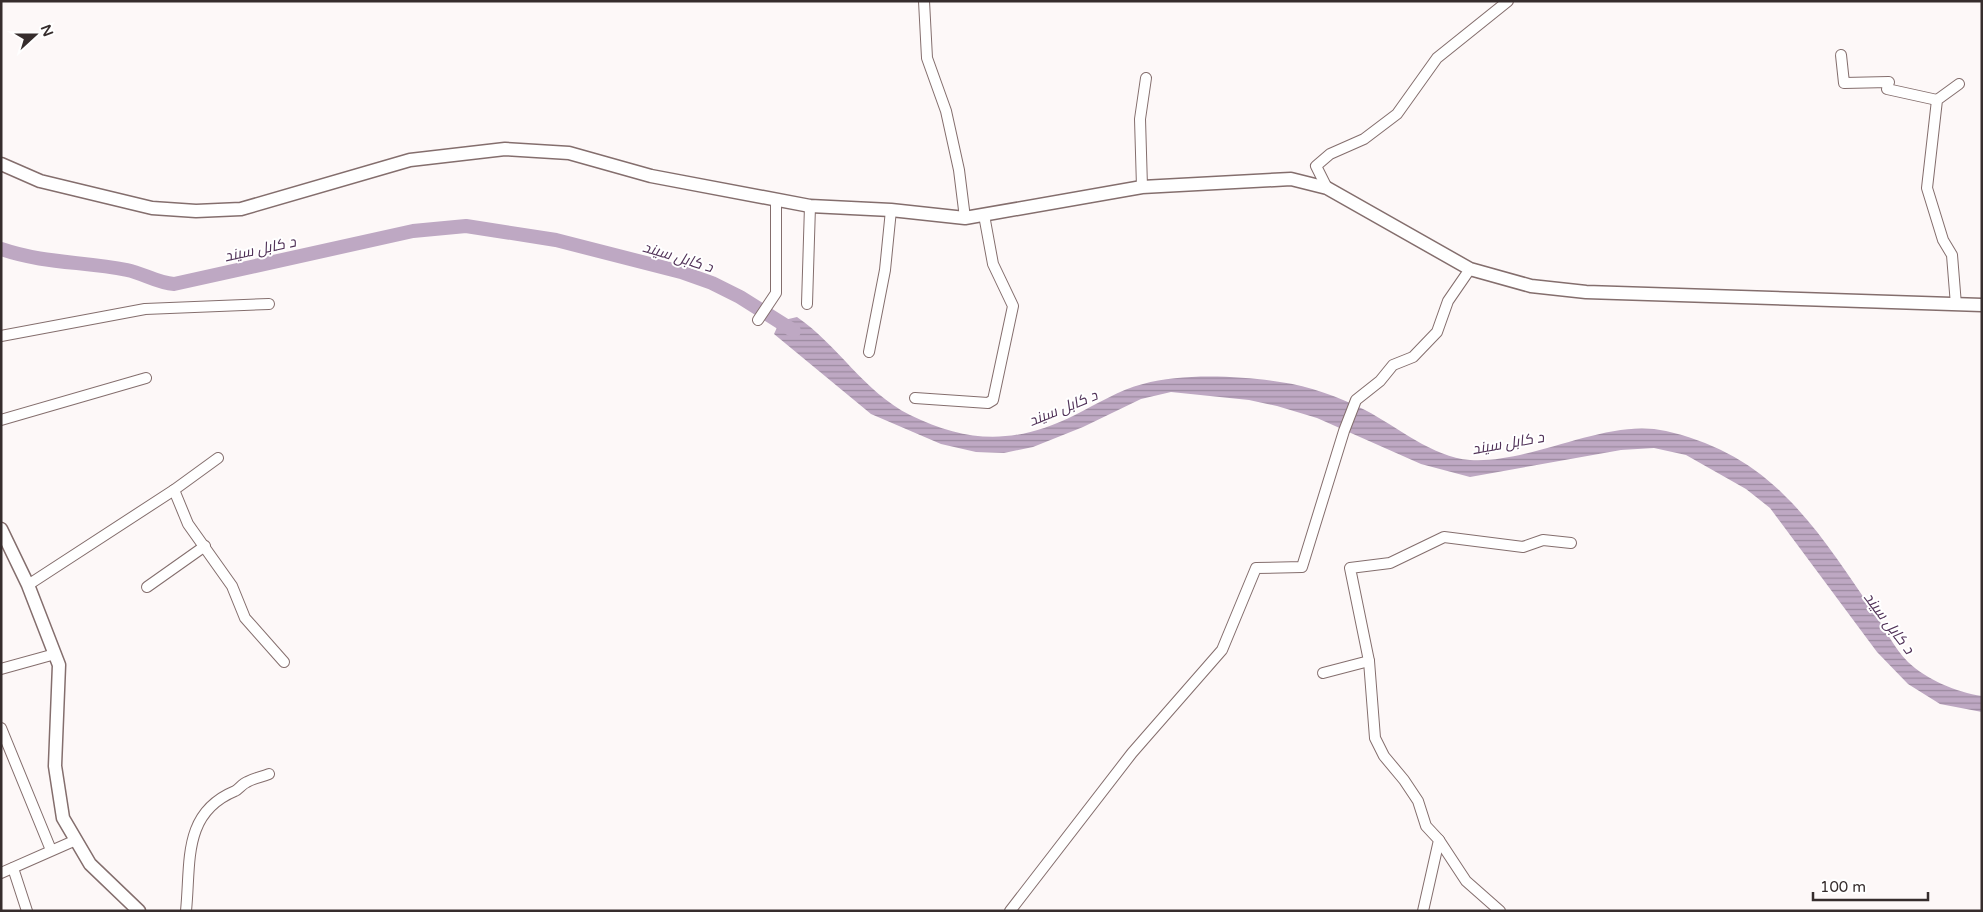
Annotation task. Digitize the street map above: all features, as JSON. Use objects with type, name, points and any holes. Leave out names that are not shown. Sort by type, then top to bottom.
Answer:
[{"type":"main road","points":[[1,164],[40,181],[105,197],[152,208],[196,211],[241,209],[410,160],[505,149],[569,154],[651,176],[810,206],[891,210],[965,218],[1142,187],[1291,179],[1327,188],[1470,269],[1531,286],[1586,292],[1982,305]]},
{"type":"main road","points":[[1,529],[28,584],[59,665],[55,766],[63,818],[90,864],[139,911]]},
{"type":"street","points":[[924,1],[927,58],[946,110],[959,170],[965,218]]},
{"type":"street","points":[[1327,188],[1316,166],[1330,154],[1364,139],[1397,114],[1437,58],[1508,1]]},
{"type":"street","points":[[1841,55],[1844,83],[1889,82],[1887,89],[1937,100]]},
{"type":"street","points":[[1142,187],[1140,118],[1146,78]]},
{"type":"street","points":[[1956,305],[1952,256],[1943,240],[1927,188],[1937,100],[1959,84]]},
{"type":"street","points":[[758,320],[776,293],[776,200]]},
{"type":"street","points":[[807,304],[810,206]]},
{"type":"street","points":[[869,352],[885,270],[891,210]]},
{"type":"street","points":[[915,398],[988,404],[993,400],[1013,306],[992,264],[984,215]]},
{"type":"street","points":[[1010,911],[1132,753],[1222,650],[1256,568],[1302,567],[1344,431],[1356,400],[1380,381],[1393,365],[1414,357],[1437,332],[1448,301],[1470,269]]},
{"type":"street","points":[[1,336],[145,309],[269,304]]},
{"type":"street","points":[[1,420],[146,378]]},
{"type":"street","points":[[28,584],[174,490],[218,458]]},
{"type":"street","points":[[174,490],[188,524],[232,586],[245,618],[284,662]]},
{"type":"street","points":[[1500,911],[1466,882],[1439,840],[1426,826],[1418,801],[1384,756],[1375,738],[1369,661],[1350,568],[1390,562],[1444,538],[1523,547],[1543,540],[1571,543]]},
{"type":"street","points":[[147,587],[205,546]]},
{"type":"street","points":[[1,669],[55,654]]},
{"type":"street","points":[[1323,673],[1369,661]]},
{"type":"street","points":[[1,728],[51,850]]},
{"type":"street","points":[[186,911],[190,848],[198,822],[206,809],[225,794],[236,790],[245,782],[269,774]]},
{"type":"street","points":[[1,873],[76,840]]},
{"type":"street","points":[[1422,911],[1439,840]]},
{"type":"street","points":[[13,868],[27,911]]},
{"type":"shaded area","points":[[797,317],[812,328],[879,394],[894,405],[932,425],[973,435],[993,437],[1033,431],[1054,425],[1117,394],[1143,384],[1176,378],[1212,377],[1247,378],[1280,382],[1324,393],[1365,410],[1442,453],[1470,460],[1519,455],[1619,430],[1643,428],[1683,435],[1730,455],[1773,484],[1809,522],[1832,551],[1908,662],[1933,680],[1962,692],[1982,696],[1982,712],[1940,704],[1908,684],[1877,652],[1770,508],[1746,489],[1686,455],[1654,448],[1621,450],[1470,477],[1421,464],[1317,418],[1277,406],[1249,400],[1171,392],[1141,399],[1083,427],[1033,447],[1004,453],[976,452],[941,444],[871,414],[774,334],[780,321]]},
{"type":"waterway","name":"د کابل سيند","points":[[1,249],[49,260],[127,270],[162,282],[174,284],[413,231],[466,226],[556,240],[681,272],[712,283],[740,297],[794,331]]}]
